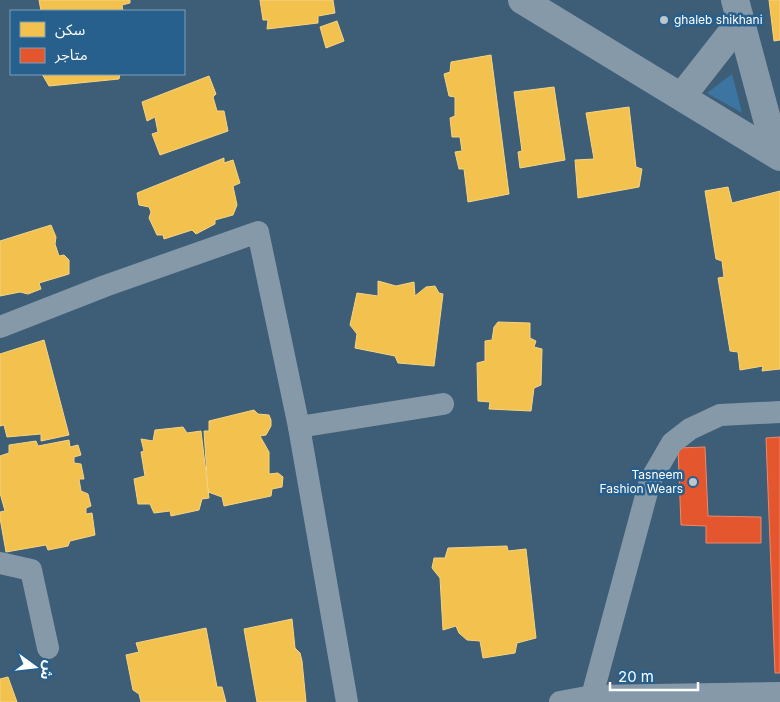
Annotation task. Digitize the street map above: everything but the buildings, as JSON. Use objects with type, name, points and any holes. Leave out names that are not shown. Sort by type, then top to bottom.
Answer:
[{"type":"street","points":[[522,0],[778,155]]},
{"type":"street","points":[[682,96],[737,11]]},
{"type":"street","points":[[737,11],[778,155]]},
{"type":"street","points":[[0,328],[106,286],[258,232],[299,428],[347,702]]},
{"type":"street","points":[[299,428],[444,404]]},
{"type":"street","points":[[592,696],[650,481],[672,443],[690,429],[720,415],[780,412]]},
{"type":"street","points":[[0,563],[31,570],[48,648]]},
{"type":"street","points":[[560,702],[592,696],[780,693]]},
{"type":"shaded area","points":[[732,74],[742,113],[707,93]]},
{"type":"place","name":"ghaleb shikhani","points":[[664,20]]},
{"type":"place","name":"Tasneem Fashion Wears","points":[[693,482]]}]
